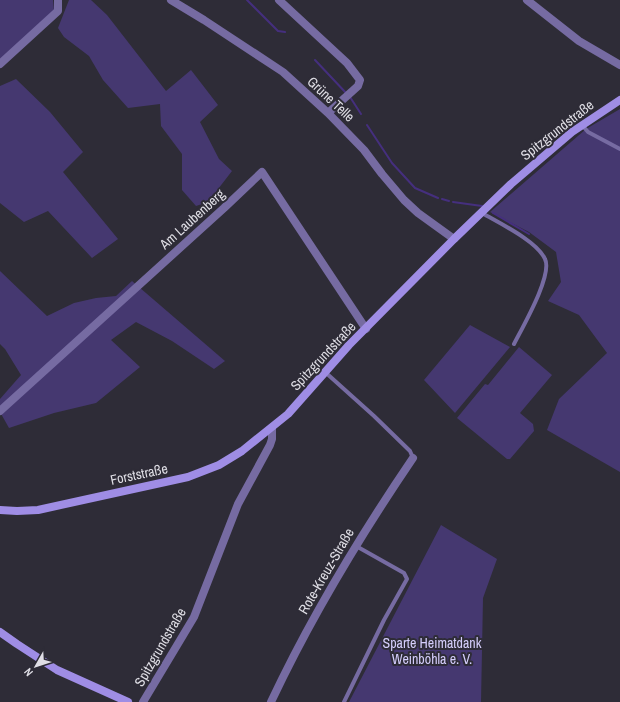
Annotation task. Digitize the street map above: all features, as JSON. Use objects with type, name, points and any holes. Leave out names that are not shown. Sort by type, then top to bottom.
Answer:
[{"type":"street","points":[[0,64],[58,11],[58,0]]},
{"type":"street","name":"Grüne Telle","points":[[171,0],[283,72],[328,113],[364,150],[404,200],[418,213],[454,240]]},
{"type":"street","points":[[279,0],[347,63],[360,80],[358,86],[328,113]]},
{"type":"street","points":[[527,0],[579,41],[620,65]]},
{"type":"street","name":"Spitzgrundstraße","points":[[143,702],[194,617],[238,504],[270,445],[272,439],[272,428],[288,414],[366,329],[482,213],[549,150],[582,124],[620,100]]},
{"type":"street","name":"Am Laubenberg","points":[[0,411],[262,172],[366,329]]},
{"type":"street","name":"Forststraße","points":[[0,510],[17,512],[38,510],[188,477],[211,469],[225,462],[242,452],[272,428]]},
{"type":"street","name":"Rote-Kreuz-Straße","points":[[271,702],[318,610],[355,545],[412,458]]},
{"type":"street","points":[[0,632],[57,670],[128,702]]},
{"type":"lane","points":[[582,124],[588,132],[620,150]]},
{"type":"lane","points":[[482,213],[534,245],[546,260],[546,271],[540,292],[514,344]]},
{"type":"lane","points":[[325,372],[410,451],[412,458]]},
{"type":"lane","points":[[344,702],[384,620],[407,579],[401,571],[355,545]]},
{"type":"green space","points":[[0,0],[53,0],[54,10],[0,60]]},
{"type":"green space","points":[[69,0],[91,0],[107,15],[166,91],[191,70],[218,105],[200,122],[219,159],[232,171],[208,202],[196,206],[182,190],[182,154],[161,126],[160,104],[128,108],[103,80],[89,56],[64,37],[58,28]]},
{"type":"green space","points":[[16,79],[50,112],[83,152],[63,172],[118,239],[92,258],[48,211],[24,222],[0,203],[0,86]]},
{"type":"green space","points":[[620,109],[620,472],[547,430],[559,399],[607,353],[579,315],[548,301],[561,282],[556,252],[529,232],[490,212],[586,129]]},
{"type":"green space","points":[[0,271],[47,316],[74,303],[96,298],[116,296],[132,281],[225,361],[214,369],[172,341],[136,322],[111,340],[140,367],[96,403],[54,413],[9,428],[0,412],[0,399],[21,375],[5,349],[0,344]]},
{"type":"green space","points":[[470,325],[510,347],[455,413],[424,380]]},
{"type":"green space","points":[[519,347],[552,375],[520,413],[533,424],[534,431],[510,459],[507,459],[457,418],[485,384],[488,385]]},
{"type":"green space","name":"Sparte Heimatdank Weinböhla e. V.","points":[[441,525],[497,559],[483,598],[481,702],[349,702]]},
{"type":"waterway","points":[[247,0],[278,31],[285,32]]},
{"type":"waterway","points":[[315,60],[347,94]]},
{"type":"waterway","points":[[350,97],[361,114]]},
{"type":"waterway","points":[[367,125],[392,163],[415,188],[438,198]]},
{"type":"waterway","points":[[442,199],[449,201]]},
{"type":"waterway","points":[[453,202],[482,206]]},
{"type":"waterway","points":[[493,213],[529,234]]}]
